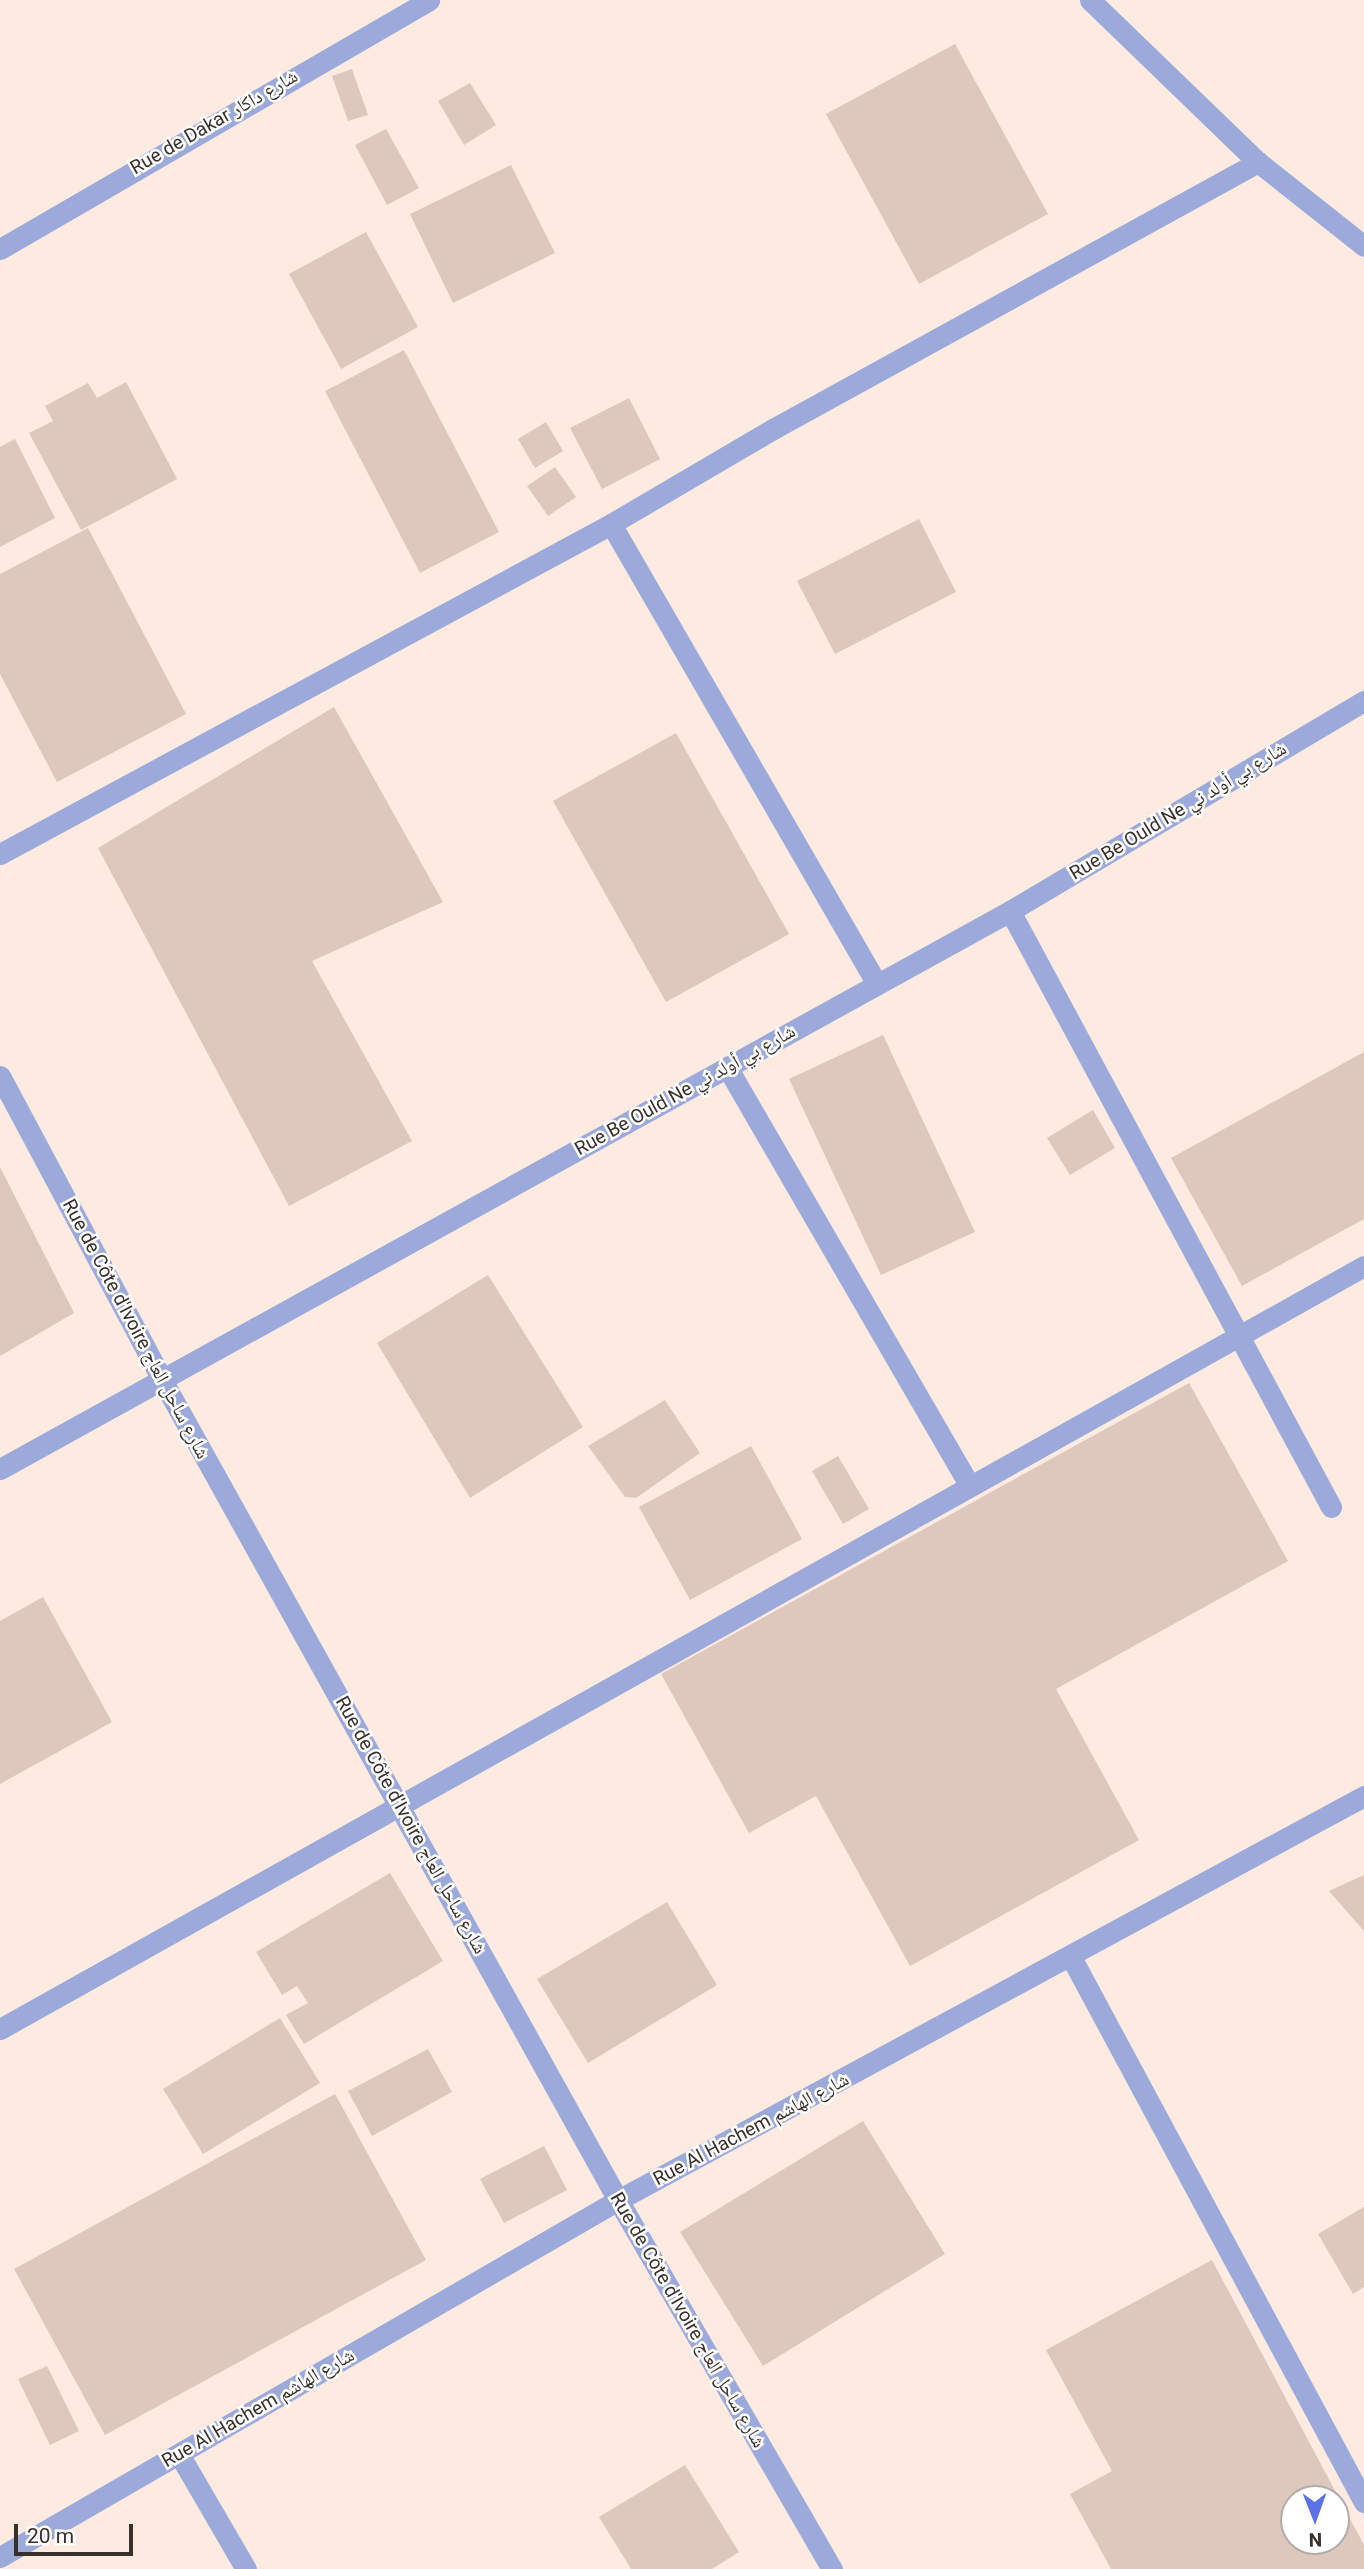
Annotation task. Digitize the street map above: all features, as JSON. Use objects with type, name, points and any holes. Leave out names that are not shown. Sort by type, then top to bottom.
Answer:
[{"type":"street","name":"Rue de Dakar شارع داكار","points":[[0,248],[429,0]]},
{"type":"street","points":[[1090,0],[1258,162],[1364,246]]},
{"type":"street","points":[[0,854],[611,524],[773,429],[1258,162]]},
{"type":"street","points":[[611,524],[877,984]]},
{"type":"street","name":"Rue Be Ould Ne شارع بي أولد ني","points":[[0,1469],[1010,911],[1364,701]]},
{"type":"street","points":[[1010,911],[1331,1507]]},
{"type":"street","points":[[727,1067],[970,1486]]},
{"type":"street","name":"Rue de Côte d'Ivoire شارع ساحل العاج","points":[[0,1076],[161,1378],[618,2200],[832,2569]]},
{"type":"street","points":[[0,2029],[1364,1266]]},
{"type":"street","name":"Rue Al Hachem شارع الهاشم","points":[[0,2557],[618,2200],[1364,1796]]},
{"type":"street","points":[[1071,1957],[1364,2502]]},
{"type":"street","points":[[179,2454],[247,2569]]},
{"type":"building","points":[[955,44],[1048,214],[919,284],[826,114]]},
{"type":"building","points":[[352,69],[368,115],[348,121],[332,76]]},
{"type":"building","points":[[470,83],[496,125],[464,145],[438,101]]},
{"type":"building","points":[[386,129],[419,188],[387,205],[355,145]]},
{"type":"building","points":[[511,165],[555,253],[453,303],[410,214]]},
{"type":"building","points":[[366,232],[418,327],[341,369],[289,274]]},
{"type":"building","points":[[404,350],[499,532],[420,573],[325,391]]},
{"type":"building","points":[[126,382],[177,479],[81,530],[29,433],[53,421],[45,406],[88,383],[97,398]]},
{"type":"building","points":[[629,398],[660,459],[602,489],[570,428]]},
{"type":"building","points":[[546,422],[563,451],[535,468],[518,439]]},
{"type":"building","points":[[15,439],[55,518],[0,547],[0,447]]},
{"type":"building","points":[[555,467],[576,497],[548,516],[527,486]]},
{"type":"building","points":[[919,519],[956,592],[835,654],[797,581]]},
{"type":"building","points":[[88,528],[186,714],[57,782],[0,674],[0,574]]},
{"type":"building","points":[[334,707],[443,902],[312,961],[412,1141],[289,1206],[98,848]]},
{"type":"building","points":[[676,733],[789,934],[666,1002],[553,801]]},
{"type":"building","points":[[883,1035],[975,1232],[881,1275],[789,1079]]},
{"type":"building","points":[[1364,1052],[1364,1219],[1242,1286],[1171,1158]]},
{"type":"building","points":[[1093,1110],[1115,1148],[1070,1175],[1047,1138]]},
{"type":"building","points":[[0,1167],[74,1313],[0,1356]]},
{"type":"building","points":[[488,1275],[583,1427],[470,1498],[377,1343]]},
{"type":"building","points":[[1189,1383],[1288,1561],[1056,1689],[1139,1840],[910,1966],[816,1796],[749,1833],[661,1674]]},
{"type":"building","points":[[665,1400],[700,1453],[636,1498],[625,1497],[588,1446]]},
{"type":"building","points":[[751,1446],[802,1539],[690,1600],[639,1507]]},
{"type":"building","points":[[838,1456],[869,1509],[843,1524],[812,1471]]},
{"type":"building","points":[[43,1597],[112,1722],[0,1784],[0,1621]]},
{"type":"building","points":[[390,1873],[443,1961],[304,2044],[286,2015],[308,2003],[297,1986],[282,1995],[256,1952]]},
{"type":"building","points":[[1364,1875],[1364,1931],[1329,1891]]},
{"type":"building","points":[[667,1902],[717,1985],[588,2063],[537,1979]]},
{"type":"building","points":[[280,2018],[320,2083],[203,2154],[163,2089]]},
{"type":"building","points":[[428,2049],[452,2092],[372,2136],[348,2091]]},
{"type":"building","points":[[335,2094],[426,2260],[105,2435],[14,2269]]},
{"type":"building","points":[[863,2121],[945,2254],[763,2366],[680,2232]]},
{"type":"building","points":[[544,2146],[567,2190],[504,2223],[480,2179]]},
{"type":"building","points":[[1364,2207],[1364,2287],[1353,2294],[1318,2234]]},
{"type":"building","points":[[1212,2260],[1332,2485],[1280,2485],[1280,2555],[1350,2555],[1350,2519],[1364,2545],[1364,2569],[1111,2569],[1070,2494],[1112,2471],[1046,2350]]},
{"type":"building","points":[[47,2366],[79,2431],[50,2445],[18,2379]]},
{"type":"building","points":[[685,2465],[739,2552],[712,2569],[631,2569],[599,2517]]}]
